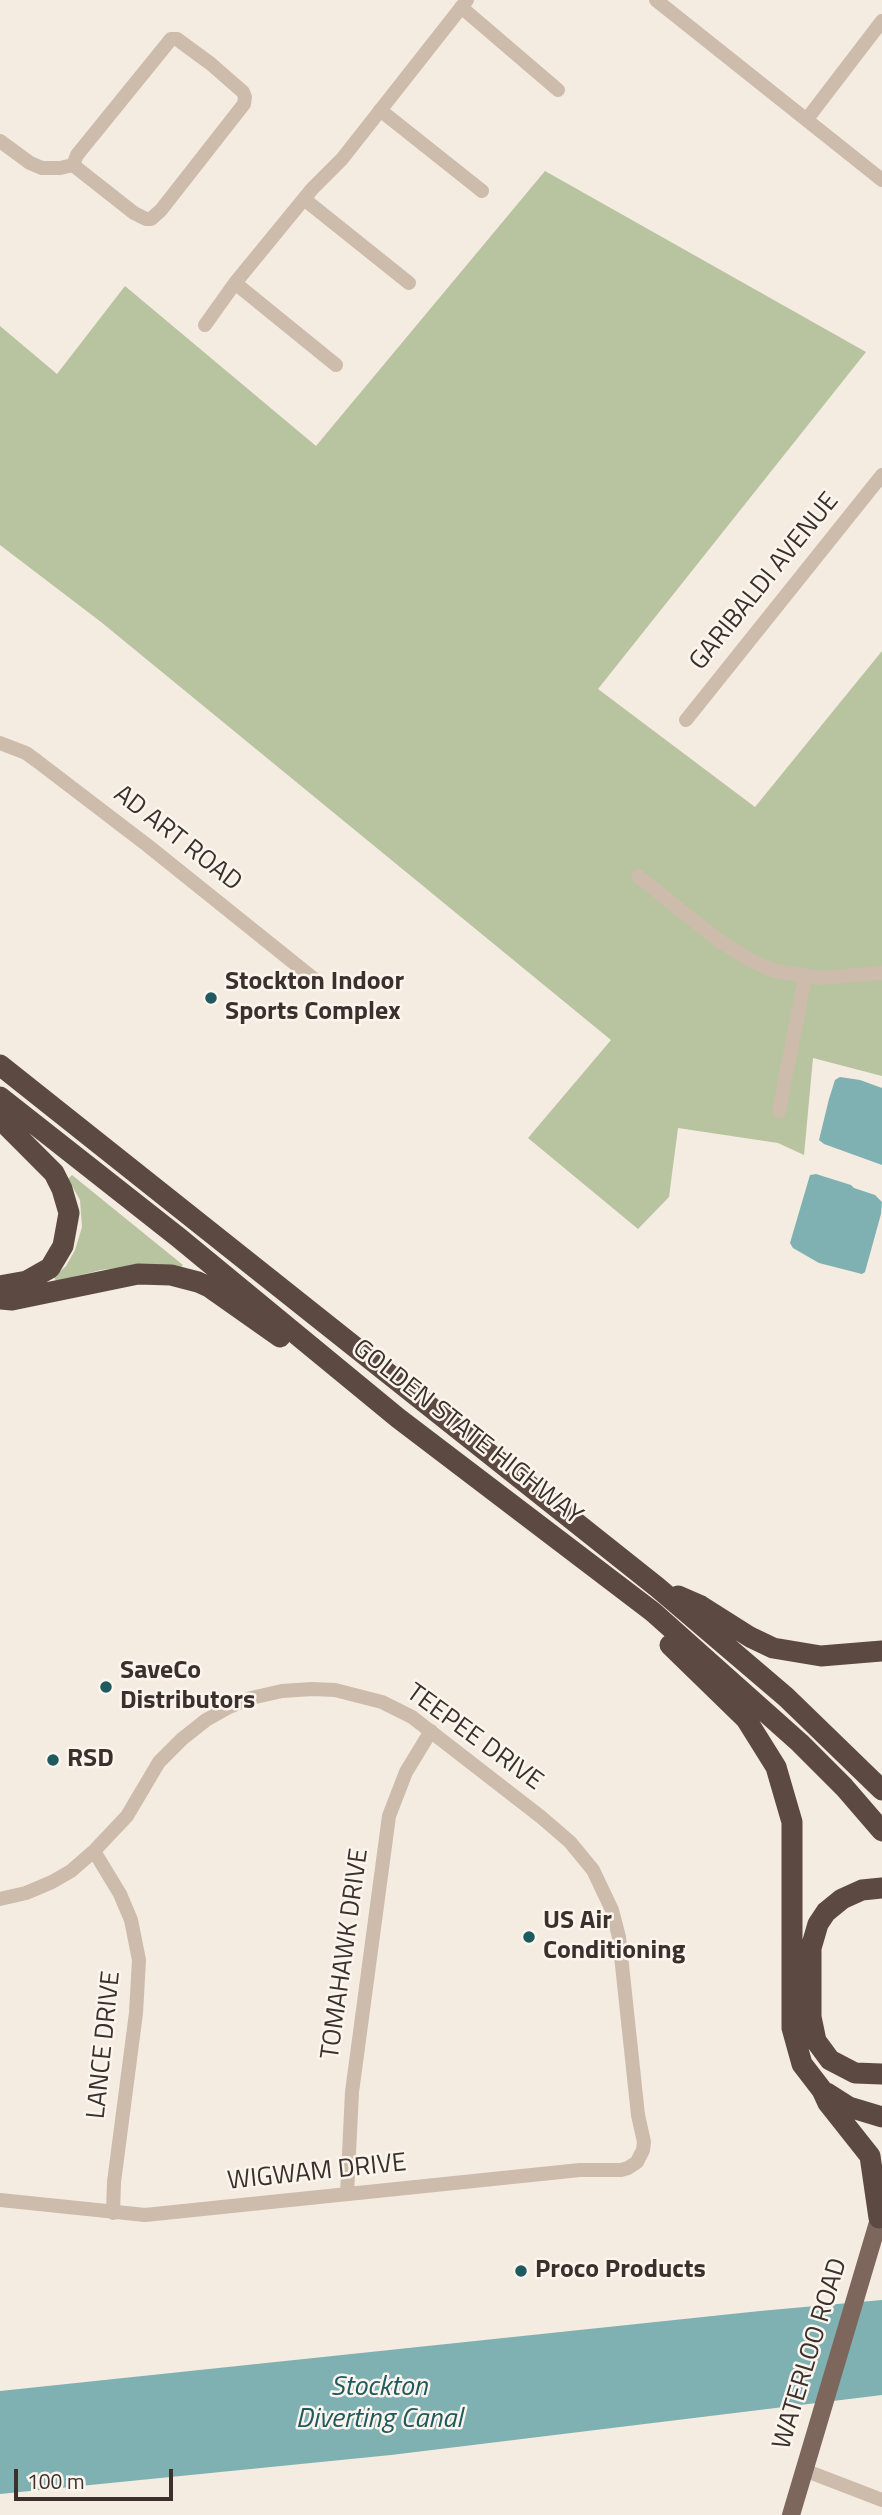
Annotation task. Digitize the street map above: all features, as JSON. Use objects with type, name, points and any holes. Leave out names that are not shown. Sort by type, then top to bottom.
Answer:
[{"type":"highway","name":"GOLDEN STATE HIGHWAY","points":[[0,1065],[657,1587],[786,1697],[882,1790]]},
{"type":"highway","name":"GOLDEN STATE HIGHWAY","points":[[0,1097],[178,1237],[398,1418],[653,1612],[800,1743],[844,1787],[882,1831]]},
{"type":"highway","points":[[0,1119],[54,1173],[69,1213],[63,1246],[50,1268],[3,1293]]},
{"type":"highway","points":[[3,1293],[138,1274],[171,1275],[209,1287],[300,1351],[320,1353]]},
{"type":"highway","points":[[657,1587],[701,1606],[773,1648],[821,1656],[882,1651]]},
{"type":"highway","points":[[653,1612],[668,1643],[746,1719],[776,1767],[792,1822],[792,2028],[802,2064],[828,2103],[870,2156],[881,2213]]},
{"type":"highway","points":[[882,1888],[862,1890],[842,1899],[826,1912],[818,1924],[811,1948],[811,2017],[816,2041],[830,2060],[855,2073],[882,2074]]},
{"type":"highway","points":[[822,2091],[849,2106],[882,2117]]},
{"type":"main road","name":"WATERLOO ROAD","points":[[791,2515],[881,2213]]},
{"type":"street","points":[[656,0],[882,180]]},
{"type":"street","points":[[205,326],[235,283],[304,199],[342,159],[464,4],[558,90]]},
{"type":"street","points":[[807,119],[882,21]]},
{"type":"street","points":[[171,39],[177,39],[211,64],[245,97],[244,104],[215,142],[151,219],[134,213],[73,165],[77,155],[171,39]]},
{"type":"street","points":[[380,110],[482,191]]},
{"type":"street","points":[[0,141],[30,163],[42,167],[60,168],[73,165]]},
{"type":"street","points":[[304,199],[409,283]]},
{"type":"street","points":[[235,283],[336,365]]},
{"type":"street","name":"GARIBALDI AVENUE","points":[[686,720],[882,475]]},
{"type":"street","name":"AD ART ROAD","points":[[0,743],[26,753],[147,845],[319,983]]},
{"type":"street","points":[[638,876],[718,940],[750,960],[775,971],[805,977],[838,978],[882,973]]},
{"type":"street","points":[[779,1111],[805,977]]},
{"type":"street","name":"TEEPEE DRIVE","points":[[0,1899],[52,1882],[71,1871],[120,1825],[159,1762],[206,1720],[251,1698],[282,1691],[335,1690],[382,1702],[412,1717],[431,1731],[570,1842],[593,1870],[606,1894],[619,1937],[638,2115],[644,2142],[637,2162]]},
{"type":"street","name":"TOMAHAWK DRIVE","points":[[347,2194],[352,2092],[389,1816],[398,1788],[431,1731]]},
{"type":"street","name":"LANCE DRIVE","points":[[94,1851],[120,1894],[131,1920],[139,1960],[136,2013],[114,2182],[113,2213]]},
{"type":"street","name":"WIGWAM DRIVE","points":[[0,2200],[145,2215],[580,2170],[621,2170],[637,2162]]},
{"type":"street","points":[[804,2470],[882,2500]]},
{"type":"green space","points":[[545,171],[866,352],[598,689],[755,807],[882,651],[882,1076],[813,1058],[804,1155],[778,1143],[678,1128],[669,1197],[638,1229],[528,1138],[611,1040],[101,622],[0,545],[0,326],[57,374],[125,286],[316,446]]},
{"type":"green space","points":[[72,1175],[183,1265],[179,1269],[136,1266],[101,1270],[56,1281],[54,1277],[66,1266],[75,1250],[82,1227],[80,1200],[68,1179]]},
{"type":"water","points":[[840,1077],[860,1080],[882,1088],[882,1165],[819,1140],[835,1080]]},
{"type":"water","points":[[816,1174],[875,1195],[882,1202],[865,1272],[862,1274],[819,1263],[793,1248],[790,1243],[810,1175]]},
{"type":"water","name":"Stockton Diverting Canal","points":[[882,2300],[882,2395],[391,2455],[0,2494],[0,2391]]},
{"type":"place","name":"Stockton Indoor Sports Complex","points":[[211,998]]},
{"type":"place","name":"SaveCo Distributors","points":[[106,1687]]},
{"type":"place","name":"RSD","points":[[53,1760]]},
{"type":"place","name":"US Air Conditioning","points":[[529,1937]]},
{"type":"place","name":"Proco Products","points":[[521,2271]]}]
